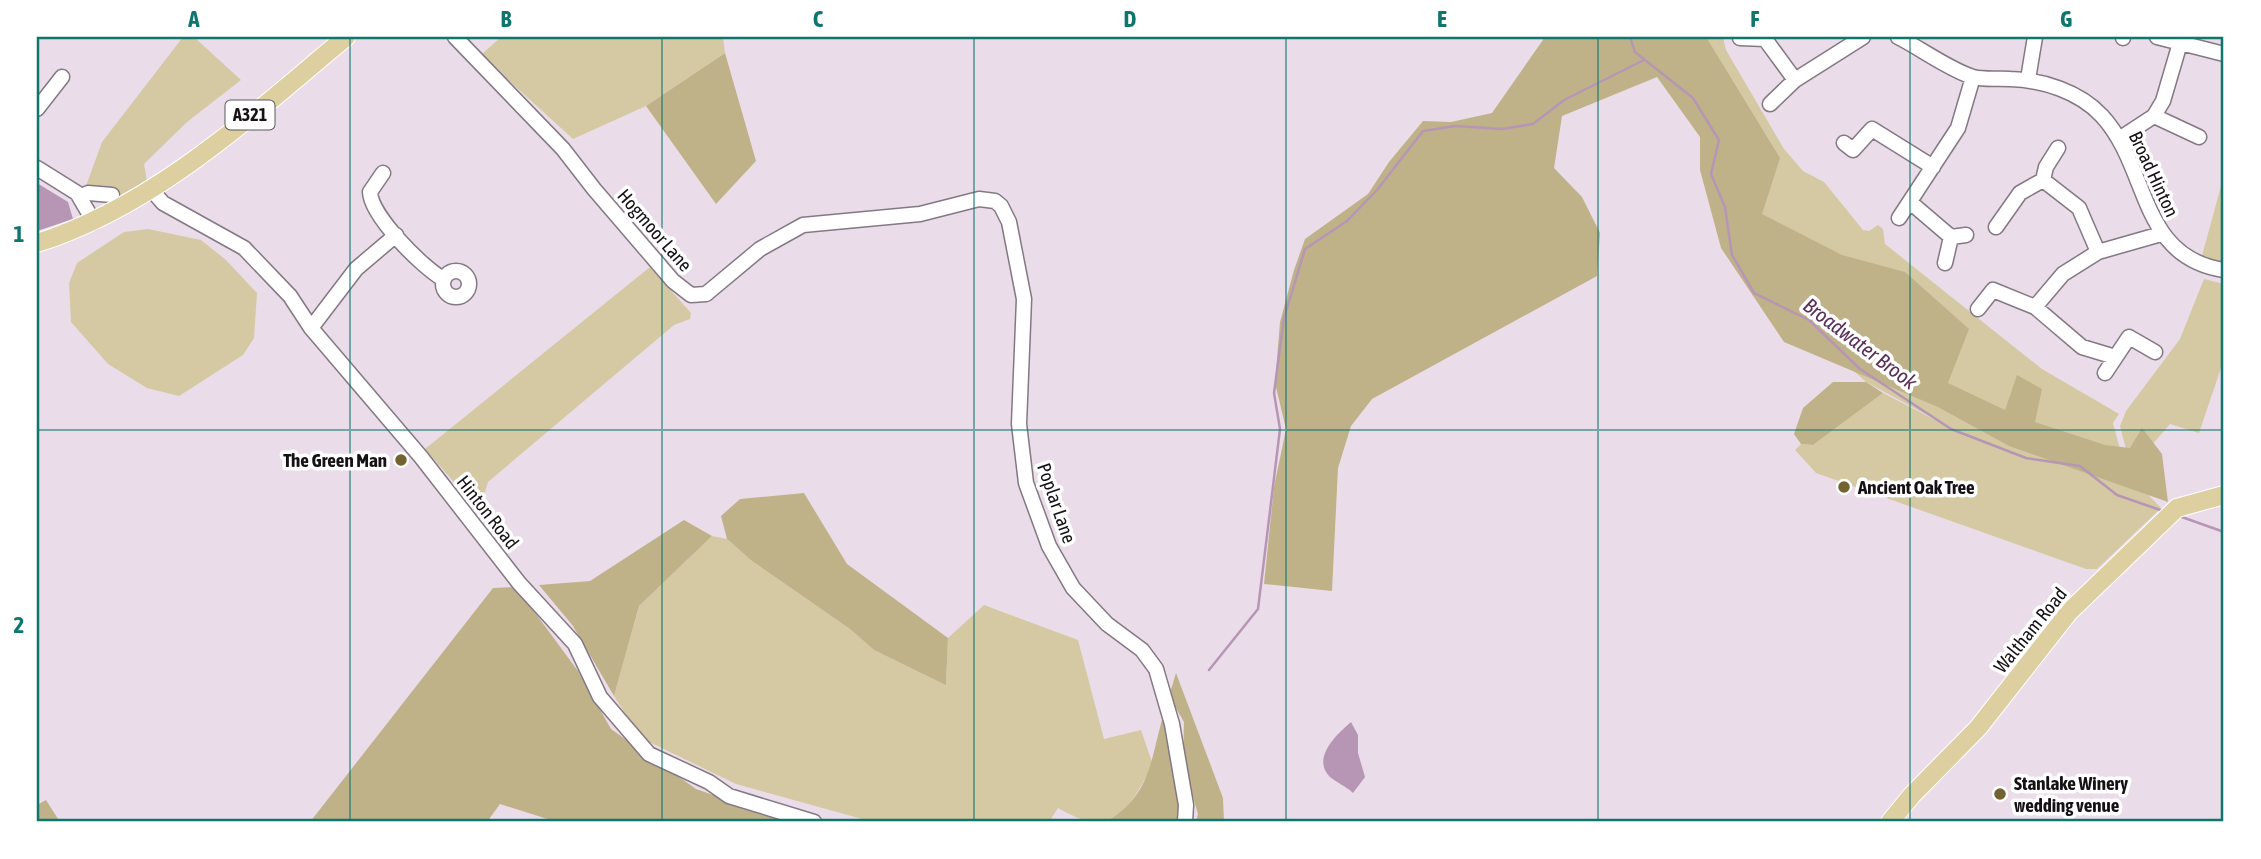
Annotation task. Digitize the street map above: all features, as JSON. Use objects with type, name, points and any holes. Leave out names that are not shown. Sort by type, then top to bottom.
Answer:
[{"type":"main road","name":"A321","points":[[37,243],[94,222],[150,188],[221,138],[346,37]]},
{"type":"main road","name":"Waltham Road","points":[[1890,822],[1912,794],[1978,728],[2069,612],[2171,514],[2224,495]]},
{"type":"street","name":"Hogmoor Lane","points":[[455,37],[563,149],[646,250],[691,295],[706,295],[760,249],[803,225],[920,214],[979,199],[995,201]]},
{"type":"street","points":[[1770,104],[1795,80],[1863,37]]},
{"type":"street","name":"Broad Hinton","points":[[1898,37],[1973,77],[2028,79],[2079,97],[2101,115],[2119,139],[2161,234],[2194,261],[2224,270]]},
{"type":"street","points":[[2028,79],[2035,37]]},
{"type":"street","points":[[2157,37],[2224,54]]},
{"type":"street","points":[[1740,38],[1765,38],[1795,80]]},
{"type":"street","points":[[2119,139],[2154,116],[2163,101],[2180,43]]},
{"type":"street","points":[[37,109],[62,77]]},
{"type":"street","points":[[1899,218],[1958,128],[1973,77]]},
{"type":"street","points":[[2154,116],[2199,137]]},
{"type":"street","points":[[1849,147],[1868,125],[1933,167]]},
{"type":"street","points":[[1996,227],[2020,192],[2043,180],[2046,167],[2058,148]]},
{"type":"street","points":[[37,168],[80,197],[94,222]]},
{"type":"street","points":[[383,173],[372,187],[370,198],[396,235],[431,272],[443,279]]},
{"type":"street","points":[[2043,180],[2079,208],[2098,252]]},
{"type":"street","name":"Hinton Road","points":[[150,188],[163,203],[244,248],[290,296],[311,328],[421,457],[519,583],[575,644],[600,697],[649,754],[709,782],[729,796],[814,822]]},
{"type":"street","points":[[80,197],[89,193],[112,195]]},
{"type":"street","name":"Poplar Lane","points":[[995,201],[1009,222],[1024,299],[1018,412],[1026,483],[1049,546],[1073,588],[1107,624],[1142,650],[1156,669],[1172,724],[1186,805],[1185,822]]},
{"type":"street","points":[[1910,202],[1959,236],[1945,263]]},
{"type":"street","points":[[2035,307],[2063,274],[2098,252],[2161,234]]},
{"type":"street","points":[[311,328],[356,269],[396,235]]},
{"type":"street","points":[[1978,309],[1993,290],[2035,307],[2082,347],[2115,357]]},
{"type":"street","points":[[2105,373],[2129,337],[2155,352]]},
{"type":"shaded area","points":[[183,37],[194,37],[241,80],[187,122],[144,164],[147,181],[123,195],[86,186],[102,142]]},
{"type":"shaded area","points":[[501,37],[723,37],[725,53],[646,106],[573,139],[481,55]]},
{"type":"shaded area","points":[[1545,37],[1706,37],[1780,158],[1762,214],[1842,255],[1905,272],[1969,329],[1948,383],[2005,410],[2017,375],[2042,389],[2035,422],[2105,445],[2130,448],[2142,428],[2162,454],[2168,502],[2009,446],[1938,407],[1784,342],[1721,248],[1700,170],[1700,137],[1657,77],[1562,116],[1554,168],[1582,197],[1600,233],[1597,276],[1372,399],[1351,426],[1338,468],[1332,591],[1264,584],[1274,487],[1286,429],[1275,383],[1280,322],[1305,239],[1368,194],[1389,162],[1423,121],[1451,122],[1492,113]]},
{"type":"shaded area","points":[[1654,37],[1723,37],[1726,50],[1784,149],[1803,171],[1824,182],[1863,230],[1869,231],[1878,225],[1883,229],[1885,244],[2042,369],[2119,414],[2113,423],[2126,472],[2161,508],[2097,569],[2086,569],[1816,473],[1795,450],[1801,444],[1813,445],[1883,393],[1949,427],[1866,382],[1761,287],[1725,143]]},
{"type":"shaded area","points":[[725,53],[756,161],[716,204],[646,106]]},
{"type":"shaded area","points":[[2224,175],[2224,266],[2200,263]]},
{"type":"shaded area","points":[[37,183],[68,202],[73,219],[37,231]]},
{"type":"shaded area","points":[[148,229],[201,240],[226,260],[257,293],[254,338],[243,355],[179,396],[147,388],[108,364],[71,322],[69,283],[77,263],[124,232]]},
{"type":"shaded area","points":[[650,267],[691,313],[690,319],[674,325],[488,482],[479,511],[425,449]]},
{"type":"shaded area","points":[[2204,279],[2224,284],[2224,359],[2199,433],[2170,424],[2131,469],[2120,426],[2126,411],[2180,339]]},
{"type":"shaded area","points":[[1833,382],[1866,382],[1883,393],[1813,445],[1801,444],[1794,434],[1803,408]]},
{"type":"shaded area","points":[[804,493],[847,564],[948,638],[946,685],[874,650],[850,629],[752,561],[727,539],[721,516],[740,499]]},
{"type":"shaded area","points":[[684,520],[712,536],[639,606],[614,696],[573,626],[539,585],[590,581]]},
{"type":"shaded area","points":[[712,536],[727,539],[752,561],[850,629],[874,650],[946,684],[948,638],[984,605],[1078,640],[1104,739],[1141,730],[1153,765],[1126,808],[1117,817],[1106,822],[1078,818],[1058,808],[1049,822],[873,822],[736,784],[641,738],[614,696],[639,606]]},
{"type":"shaded area","points":[[516,587],[578,671],[611,729],[696,789],[790,822],[557,822],[500,804],[487,822],[310,822],[493,588]]},
{"type":"shaded area","points":[[1176,673],[1223,798],[1224,822],[1196,822],[1198,814],[1183,764],[1184,722],[1169,696]]},
{"type":"shaded area","points":[[1164,713],[1179,788],[1179,822],[1106,822],[1121,811],[1141,788],[1152,761]]},
{"type":"shaded area","points":[[1351,722],[1358,735],[1358,753],[1365,777],[1353,793],[1330,777],[1323,762],[1328,747]]},
{"type":"shaded area","points":[[46,800],[60,822],[37,822],[37,805]]},
{"type":"waterway","name":"Broadwater Brook","points":[[1630,37],[1635,52],[1693,98],[1719,140],[1711,174],[1725,207],[1732,255],[1754,293],[1809,320],[1860,369],[1951,429],[2026,458],[2080,466],[2117,495],[2163,511]]},
{"type":"waterway","points":[[1209,670],[1258,609],[1280,429],[1274,393],[1284,318],[1305,249],[1347,221],[1377,190],[1423,131],[1455,126],[1502,129],[1533,124],[1564,100],[1644,60]]},
{"type":"waterway","name":"Broadwater Brook","points":[[2179,516],[2224,532]]},
{"type":"place","name":"The Green Man","points":[[401,460]]},
{"type":"place","name":"Ancient Oak Tree","points":[[1844,487]]},
{"type":"place","name":"Stanlake Winery wedding venue","points":[[2000,794]]}]
